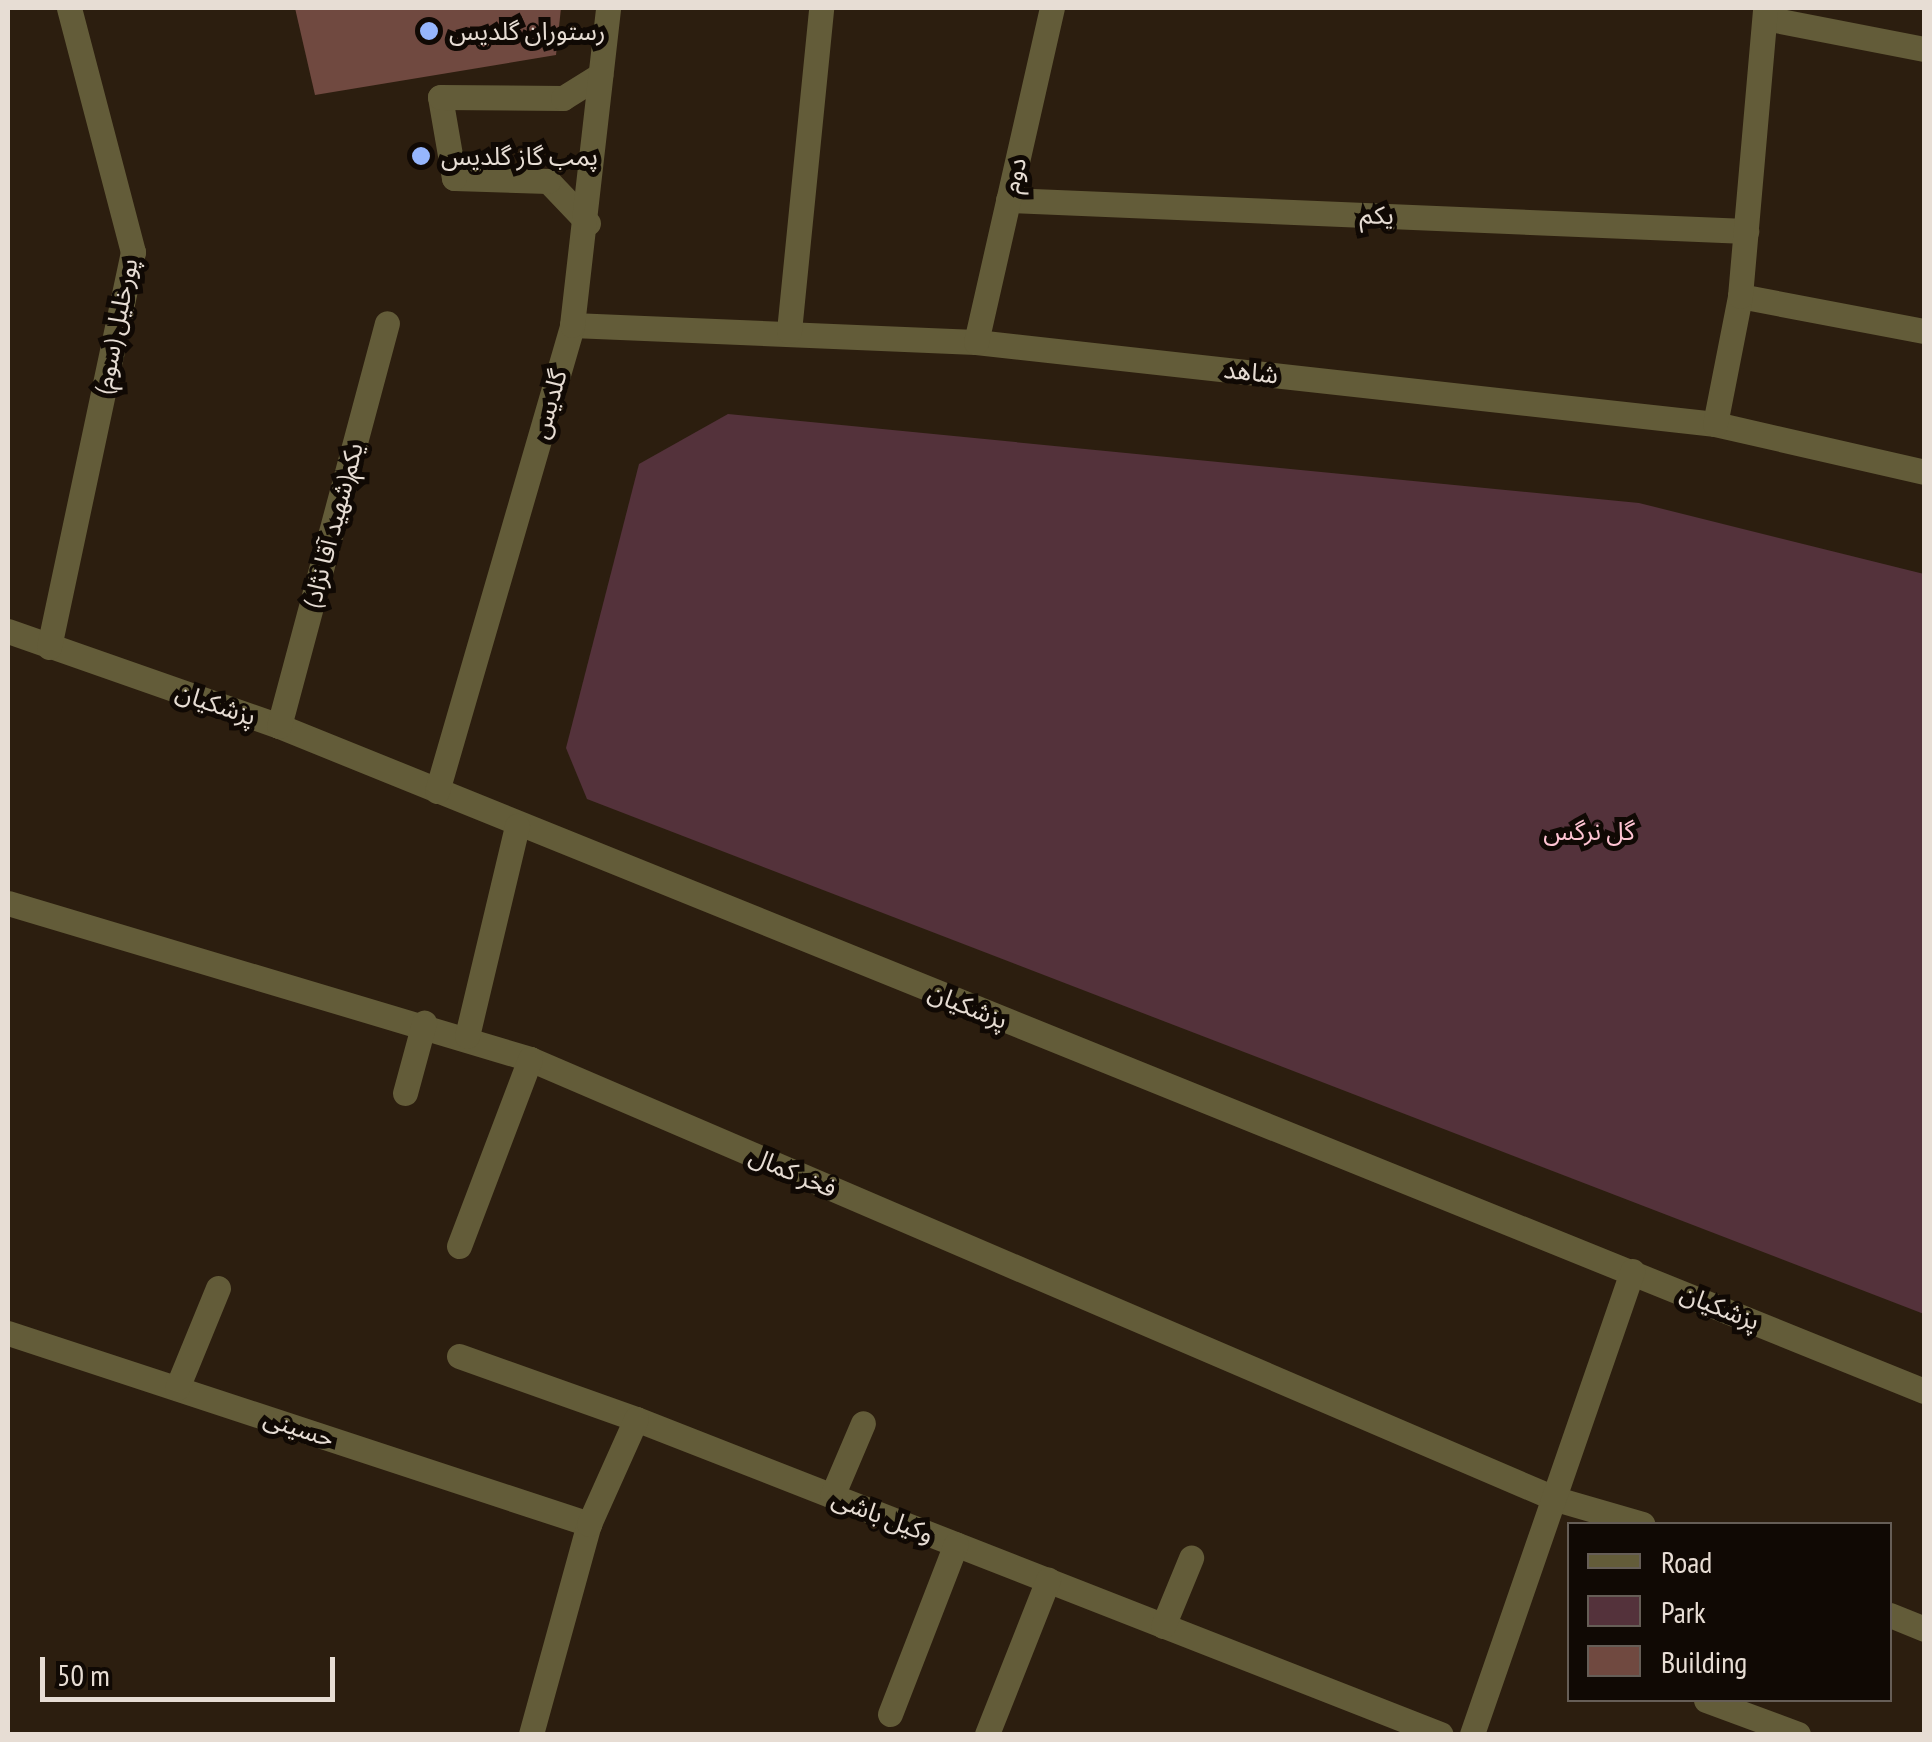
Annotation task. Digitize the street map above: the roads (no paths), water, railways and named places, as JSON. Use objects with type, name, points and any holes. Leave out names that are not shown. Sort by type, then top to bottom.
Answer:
[{"type":"street","name":"پورخلیل (سوم)","points":[[48,646],[133,252],[69,8]]},
{"type":"street","name":"گلدیس","points":[[437,790],[572,325],[588,223],[608,8]]},
{"type":"street","points":[[789,331],[822,8]]},
{"type":"street","name":"دوم","points":[[976,342],[1052,8]]},
{"type":"street","points":[[1715,424],[1740,296],[1765,13],[1924,50]]},
{"type":"street","points":[[588,223],[548,181],[454,178],[440,97],[563,98],[600,74]]},
{"type":"street","name":"یکم","points":[[1008,200],[1746,231]]},
{"type":"street","points":[[1740,296],[1924,331]]},
{"type":"street","name":"یکم(شهید آقا نژاد)","points":[[278,726],[386,323]]},
{"type":"street","name":"شاهد","points":[[572,325],[789,331],[976,342],[1715,424],[1924,472]]},
{"type":"street","name":"پزشکیان","points":[[8,631],[278,726],[517,826],[1924,1391]]},
{"type":"street","points":[[467,1036],[517,826]]},
{"type":"street","name":"فخر کمال","points":[[8,903],[424,1023],[530,1059],[1556,1500],[1635,1522]]},
{"type":"street","points":[[406,1094],[424,1023]]},
{"type":"street","points":[[459,1246],[530,1059]]},
{"type":"street","points":[[1472,1734],[1632,1271]]},
{"type":"street","points":[[177,1388],[218,1288]]},
{"type":"street","name":"حسینی","points":[[8,1333],[590,1524]]},
{"type":"street","name":"وکیل باشی","points":[[459,1356],[636,1419],[1048,1580],[1399,1727],[1440,1734]]},
{"type":"street","points":[[530,1734],[590,1524],[636,1419]]},
{"type":"street","points":[[832,1496],[864,1423]]},
{"type":"street","points":[[890,1714],[956,1544]]},
{"type":"street","points":[[1164,1626],[1190,1558]]},
{"type":"street","points":[[986,1734],[1048,1580]]},
{"type":"street","points":[[1892,1617],[1924,1630]]},
{"type":"street","points":[[1711,1702],[1798,1734]]},
{"type":"place","name":"رستوران گلدیس","points":[[429,31]]},
{"type":"place","name":"پمب گاز گلدیس","points":[[421,156]]},
{"type":"park label","name":"گل نرگس","points":[[1589,831]]}]
